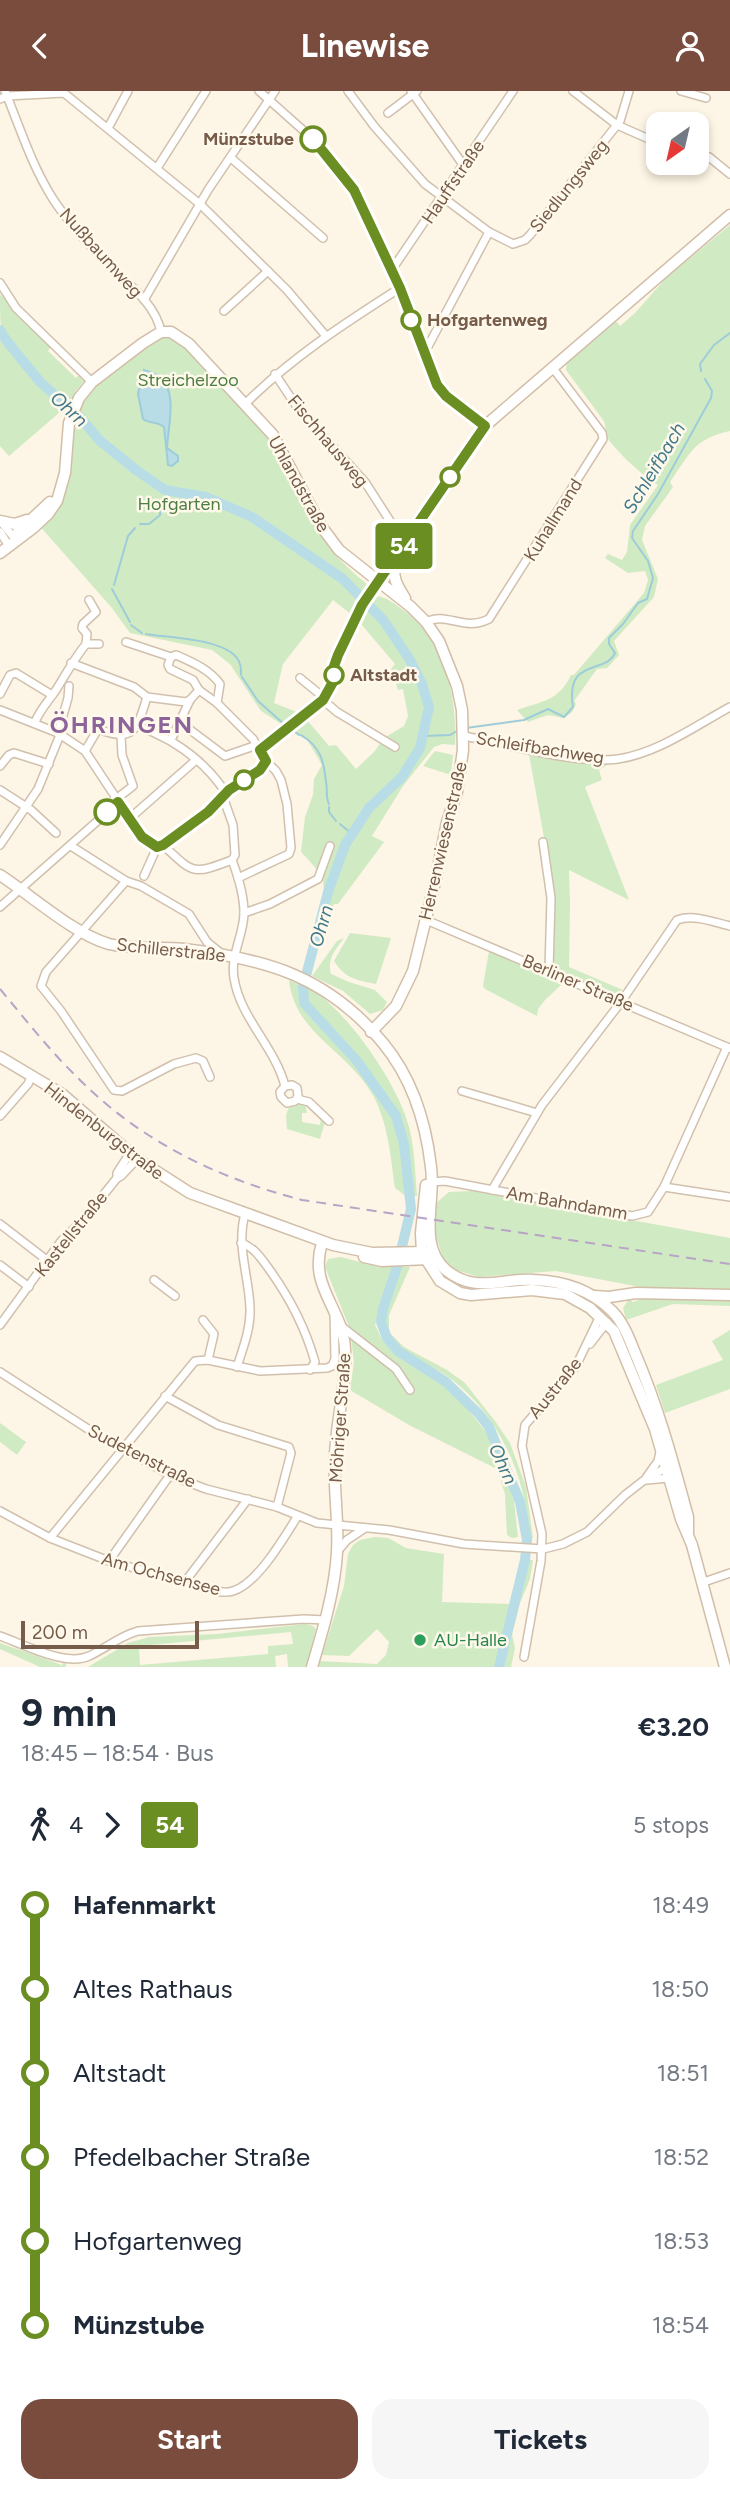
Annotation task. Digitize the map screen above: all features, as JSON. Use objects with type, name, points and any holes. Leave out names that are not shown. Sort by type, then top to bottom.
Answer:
[{"type":"main road","points":[[377,582],[398,556],[485,426],[730,215]]},
{"type":"main road","points":[[8,545],[48,514],[62,488],[71,416],[76,402],[92,382],[116,361],[161,332]]},
{"type":"main road","name":"Uhlandstraße","points":[[161,332],[171,332],[189,344],[273,435],[330,540],[377,582]]},
{"type":"main road","points":[[8,545],[62,488]]},
{"type":"main road","points":[[0,521],[21,524],[40,512]]},
{"type":"main road","points":[[398,556],[394,576],[398,589],[411,607]]},
{"type":"main road","name":"Herrenwiesenstraße","points":[[375,1028],[396,1006],[413,971],[447,822],[457,792],[464,731],[457,686],[439,641],[411,607],[377,582]]},
{"type":"main road","name":"Schillerstraße","points":[[0,875],[81,932],[108,944],[183,949],[236,957],[293,974],[313,982],[339,999],[362,1022],[375,1028]]},
{"type":"main road","points":[[375,1028],[401,1069],[420,1115],[429,1151],[432,1182],[430,1227],[423,1256]]},
{"type":"main road","points":[[375,1028],[417,1122],[426,1174],[423,1256],[440,1281],[460,1293],[483,1295],[548,1290],[580,1301],[604,1319],[614,1331],[671,1472]]},
{"type":"main road","name":"Hindenburgstraße","points":[[0,1057],[80,1108],[134,1156],[190,1193],[321,1245],[382,1261],[423,1256]]},
{"type":"main road","name":"Hindenburgstraße","points":[[321,1245],[372,1253],[423,1256]]},
{"type":"main road","name":"Möhriger Straße","points":[[312,1667],[325,1620],[337,1552],[335,1453],[345,1373],[345,1347],[341,1327],[322,1286],[317,1265],[321,1245]]},
{"type":"main road","points":[[423,1256],[468,1283],[532,1280],[566,1283],[594,1296],[610,1309],[621,1323],[660,1416],[681,1519],[688,1533],[725,1667]]},
{"type":"main road","points":[[610,1309],[629,1294]]},
{"type":"main road","points":[[594,1296],[730,1295]]},
{"type":"main road","points":[[604,1319],[618,1296]]},
{"type":"street","points":[[108,128],[128,91]]},
{"type":"street","points":[[157,168],[206,91]]},
{"type":"street","points":[[259,91],[313,139],[354,190],[400,288],[431,373],[441,391],[485,426]]},
{"type":"street","points":[[144,300],[208,190],[275,91]]},
{"type":"street","points":[[348,91],[374,126],[425,184],[489,232],[425,352]]},
{"type":"street","name":"Hauffstraße","points":[[391,271],[513,91]]},
{"type":"street","points":[[573,91],[617,125],[646,139]]},
{"type":"street","name":"Siedlungsweg","points":[[489,232],[513,244],[525,240],[617,125],[624,114],[629,91]]},
{"type":"street","points":[[681,91],[706,98]]},
{"type":"street","points":[[4,95],[64,92],[201,205],[268,271],[326,336]]},
{"type":"street","points":[[388,113],[414,92],[464,166]]},
{"type":"street","name":"Nußbaumweg","points":[[4,95],[31,159],[53,199],[98,255],[144,300],[159,319],[161,332]]},
{"type":"street","points":[[709,157],[730,174]]},
{"type":"street","points":[[231,158],[323,237]]},
{"type":"street","points":[[224,311],[268,271]]},
{"type":"street","points":[[0,283],[16,309],[92,382]]},
{"type":"street","points":[[245,404],[275,374],[326,336],[400,288]]},
{"type":"street","name":"Kuhallmand","points":[[426,622],[444,619],[469,625],[480,624],[489,619],[603,439],[602,433],[552,367]]},
{"type":"street","name":"Fischhausweg","points":[[275,374],[303,415],[365,482],[390,521],[408,540]]},
{"type":"street","points":[[0,521],[8,545]]},
{"type":"street","points":[[0,532],[8,545]]},
{"type":"street","points":[[181,723],[225,756],[259,747],[315,708],[333,682],[333,669],[338,655],[362,605],[377,582]]},
{"type":"street","points":[[35,722],[42,705],[52,695],[86,644],[88,634],[82,628],[83,624],[96,612],[89,600]]},
{"type":"street","points":[[126,642],[171,657],[176,655],[215,677],[220,688],[217,703]]},
{"type":"street","points":[[86,644],[99,644]]},
{"type":"street","points":[[171,657],[170,669],[193,680],[199,690],[217,703],[259,747],[281,780],[287,804],[291,848],[289,854],[238,878]]},
{"type":"street","points":[[71,663],[134,687],[146,697],[177,702],[190,701]]},
{"type":"street","points":[[0,694],[10,675],[16,673],[52,695]]},
{"type":"street","points":[[300,678],[347,718],[395,747]]},
{"type":"street","points":[[0,845],[38,789],[49,764],[59,734],[69,686]]},
{"type":"street","points":[[171,740],[190,701],[199,690]]},
{"type":"street","points":[[85,751],[98,729],[121,736],[138,726],[146,697]]},
{"type":"street","name":"Schleifbachweg","points":[[464,731],[580,758],[617,759],[649,751],[730,706]]},
{"type":"street","points":[[0,710],[35,722],[85,751],[144,840],[160,846],[192,870],[204,870],[232,860],[235,855],[233,825],[224,795],[197,760],[171,740],[138,726]]},
{"type":"street","points":[[0,907],[71,846],[131,789],[132,783],[122,755],[121,736]]},
{"type":"street","points":[[0,766],[9,755],[15,753],[49,764]]},
{"type":"street","points":[[129,819],[197,760]]},
{"type":"street","points":[[144,876],[160,846],[208,812],[224,795],[260,770],[266,761]]},
{"type":"street","points":[[0,790],[37,815],[56,833]]},
{"type":"street","points":[[543,842],[551,898],[549,970]]},
{"type":"street","points":[[71,846],[126,881],[141,886],[190,914],[207,942],[223,955]]},
{"type":"street","points":[[244,913],[270,904],[318,879],[330,846]]},
{"type":"street","points":[[232,860],[244,913],[233,975],[238,997],[281,1071],[285,1086]]},
{"type":"street","points":[[126,881],[46,972],[41,986],[61,1011],[110,1087],[122,1091],[174,1064],[196,1058],[203,1061],[210,1076]]},
{"type":"street","points":[[492,1190],[537,1113],[621,1002],[677,920],[685,917],[696,918],[730,926]]},
{"type":"street","name":"Berliner Straße","points":[[426,920],[728,1047]]},
{"type":"street","name":"Am Bahndamm","points":[[432,1182],[445,1181],[632,1216],[648,1212],[664,1187],[728,1047]]},
{"type":"street","points":[[0,1116],[31,1077]]},
{"type":"street","points":[[297,1099],[297,1088],[292,1085],[285,1086],[281,1092],[283,1100],[287,1103],[297,1099],[309,1102],[328,1121]]},
{"type":"street","points":[[462,1091],[537,1113]]},
{"type":"street","name":"Kastellstraße","points":[[0,1325],[62,1240],[121,1176],[134,1156]]},
{"type":"street","points":[[664,1187],[730,1197]]},
{"type":"street","points":[[237,1367],[250,1321],[241,1243],[247,1215]]},
{"type":"street","points":[[0,1224],[48,1261]]},
{"type":"street","points":[[241,1243],[249,1245],[256,1252],[286,1292],[300,1317],[315,1362],[310,1370]]},
{"type":"street","points":[[0,1265],[29,1287]]},
{"type":"street","points":[[154,1280],[175,1296]]},
{"type":"street","points":[[50,1538],[195,1361],[208,1360],[260,1371],[327,1368],[332,1366],[335,1359],[332,1321],[334,1310]]},
{"type":"street","name":"Austraße","points":[[524,1657],[542,1549],[542,1534],[521,1439],[525,1425],[576,1366],[604,1319]]},
{"type":"street","points":[[202,1320],[214,1334],[208,1360]]},
{"type":"street","points":[[341,1327],[396,1369],[410,1390]]},
{"type":"street","name":"Sudetenstraße","points":[[0,1372],[57,1411],[170,1475],[206,1489],[277,1507],[317,1523],[336,1524]]},
{"type":"street","points":[[165,1396],[218,1425],[289,1447],[291,1453],[277,1507]]},
{"type":"street","points":[[336,1524],[464,1543],[542,1549],[563,1544],[587,1532],[643,1481],[658,1461],[661,1449]]},
{"type":"street","points":[[643,1481],[671,1472]]},
{"type":"street","points":[[109,1561],[170,1475]]},
{"type":"street","points":[[184,1583],[248,1499]]},
{"type":"street","name":"Am Ochsensee","points":[[0,1511],[50,1538],[109,1561],[184,1583],[231,1592],[244,1585],[275,1554],[297,1517]]},
{"type":"street","points":[[337,1552],[347,1540],[366,1528]]},
{"type":"street","points":[[701,1583],[730,1573]]},
{"type":"street","points":[[0,1636],[73,1660],[92,1655],[118,1637],[153,1629],[325,1620]]},
{"type":"green space","points":[[730,225],[730,431],[708,438],[694,449],[670,482],[673,487],[645,526],[642,540],[658,579],[654,597],[614,641],[619,655],[607,668],[597,669],[574,701],[576,704],[572,712],[564,718],[548,715],[528,722],[517,710],[549,699],[561,690],[571,675],[574,675],[644,593],[648,580],[645,571],[628,573],[605,558],[608,554],[622,560],[627,552],[630,525],[658,485],[632,465],[609,440],[603,420],[566,370],[567,362],[616,321],[620,326],[666,278]]},
{"type":"green space","points":[[0,294],[51,347],[48,351],[76,378],[79,375],[84,381],[69,405],[12,348],[1,327]]},
{"type":"green space","name":"Hofgarten","points":[[171,332],[264,424],[329,544],[340,559],[369,586],[358,615],[374,596],[390,601],[427,633],[445,668],[454,706],[455,745],[442,744],[434,747],[403,786],[372,836],[384,842],[338,904],[334,904],[324,924],[317,921],[323,898],[323,883],[317,870],[301,852],[305,817],[313,795],[314,779],[322,765],[308,741],[261,711],[230,664],[212,650],[130,633],[112,608],[38,524],[57,501],[74,404],[143,343]],"holes":[[[333,600],[356,618],[395,664],[391,669],[398,690],[403,689],[408,716],[404,726],[384,738],[356,769],[336,745],[329,746],[302,714],[274,703],[283,664]]]},
{"type":"green space","points":[[0,340],[50,396],[60,412],[9,456],[0,446]]},
{"type":"green space","points":[[435,751],[453,755],[451,775],[423,766]]},
{"type":"green space","points":[[529,754],[581,762],[610,763],[599,770],[602,780],[585,787],[629,900],[569,870],[569,967],[623,990],[614,994],[552,969],[550,871]]},
{"type":"green space","points":[[350,933],[391,938],[376,984],[352,978],[334,961]]},
{"type":"green space","points":[[344,938],[331,959],[331,974],[375,990],[387,1002],[383,1010],[370,1014],[343,991],[312,976],[337,941]]},
{"type":"green space","points":[[489,951],[562,981],[538,1009],[537,1016],[485,989],[483,986]]},
{"type":"green space","points":[[289,980],[315,992],[332,1005],[359,1036],[385,1073],[409,1127],[417,1196],[407,1197],[395,1188],[384,1122],[374,1097],[356,1073],[309,1025],[293,997]]},
{"type":"green space","points":[[291,1102],[305,1103],[307,1113],[302,1113],[302,1122],[320,1125],[321,1117],[329,1121],[325,1122],[320,1139],[287,1129],[286,1115]]},
{"type":"green space","points":[[472,1191],[730,1238],[730,1291],[640,1287],[556,1271],[479,1277],[456,1270],[443,1258],[435,1233],[434,1205],[449,1192]]},
{"type":"green space","points":[[341,1257],[379,1267],[394,1266],[375,1325],[383,1341],[399,1355],[451,1388],[490,1437],[514,1501],[518,1537],[507,1535],[505,1494],[497,1469],[409,1425],[350,1390],[354,1362],[350,1329],[325,1267],[328,1259]]},
{"type":"green space","points":[[400,1267],[410,1267],[389,1315],[389,1332],[404,1347],[465,1383],[495,1421],[510,1443],[526,1487],[533,1538],[528,1540],[525,1502],[514,1466],[507,1448],[487,1416],[455,1382],[399,1347],[385,1332],[383,1319]]},
{"type":"green space","points":[[629,1299],[633,1302],[641,1299],[730,1300],[730,1306],[673,1304],[626,1320],[623,1308]]},
{"type":"green space","points":[[730,1330],[730,1389],[665,1413],[656,1385],[723,1360],[712,1341]]},
{"type":"green space","points":[[0,1423],[26,1442],[17,1455],[0,1442]]},
{"type":"green space","points":[[388,1538],[406,1548],[444,1554],[442,1602],[514,1604],[525,1560],[533,1560],[530,1579],[512,1634],[515,1648],[511,1667],[317,1667],[319,1657],[320,1661],[377,1664],[386,1655],[389,1642],[377,1629],[349,1656],[322,1655],[344,1586],[348,1554],[360,1540]]},
{"type":"green space","points":[[305,1624],[316,1629],[307,1667],[288,1667],[287,1654],[275,1656],[276,1667],[88,1667],[128,1643],[149,1637],[217,1634]],"holes":[[[291,1632],[293,1644],[268,1646],[268,1654],[140,1665],[139,1646]]]},
{"type":"green space","points":[[0,1643],[62,1665],[66,1661],[66,1667],[40,1667],[0,1649]]},
{"type":"water","points":[[144,370],[160,377],[169,391],[171,410],[167,448],[178,456],[178,461],[172,466],[168,465],[164,427],[143,419],[138,394],[139,389],[147,384],[143,377]]},
{"type":"waterway","name":"Ohrn","points":[[0,330],[40,382],[80,417],[99,440],[136,470],[165,490],[206,497],[252,517],[343,579],[384,621],[410,660],[422,684],[429,707],[420,748],[402,777],[369,808],[345,845],[328,892],[303,987],[304,1003],[357,1061],[396,1116],[404,1144],[411,1209],[397,1267],[383,1309],[381,1322],[387,1338],[398,1351],[446,1382],[479,1414],[489,1427],[520,1502],[527,1540],[525,1560],[499,1667]]},
{"type":"waterway","name":"Schleifbach","points":[[701,371],[700,364],[714,345],[730,333]]},
{"type":"waterway","name":"Schleifbach","points":[[466,728],[524,720],[548,709],[564,717],[573,707],[572,691],[580,674],[610,660],[615,653],[609,644],[609,638],[638,603],[647,599],[653,578],[648,561],[632,538],[633,531],[658,494],[711,398],[712,391],[705,379]]},
{"type":"waterway","points":[[140,524],[149,524],[160,515],[160,510]]},
{"type":"waterway","points":[[114,585],[128,536],[135,528]]},
{"type":"waterway","points":[[112,589],[130,622]]},
{"type":"waterway","points":[[131,625],[142,633]]},
{"type":"waterway","points":[[146,634],[198,641],[225,649],[235,655],[240,664],[241,675]]},
{"type":"waterway","points":[[242,677],[258,701],[285,725]]},
{"type":"waterway","points":[[290,728],[299,735]]},
{"type":"waterway","name":"Schleifbach","points":[[424,736],[450,735],[457,731]]},
{"type":"waterway","points":[[301,735],[320,755],[329,804]]},
{"type":"waterway","points":[[329,807],[329,812],[336,821]]},
{"type":"waterway","points":[[340,824],[351,833]]},
{"type":"railway","points":[[0,989],[78,1078],[127,1121],[181,1154],[240,1181],[302,1200],[730,1264]]},
{"type":"bus line","name":"54","points":[[107,812],[118,802],[144,840],[157,847],[208,812],[229,790],[260,770],[266,761],[260,750],[323,700],[333,682],[333,669],[338,655],[362,605],[485,426],[446,396],[437,385],[400,288],[369,219],[354,190],[313,139]]},
{"type":"place","name":"Münzstube","points":[[313,139]]},
{"type":"place","name":"Hofgartenweg","points":[[411,320]]},
{"type":"place","name":"Altstadt","points":[[334,675]]},
{"type":"place","name":"AU-Halle","points":[[420,1640]]},
{"type":"district","name":"ÖHRINGEN","points":[[122,724]]},
{"type":"park label","name":"Streichelzoo","points":[[188,380]]}]
